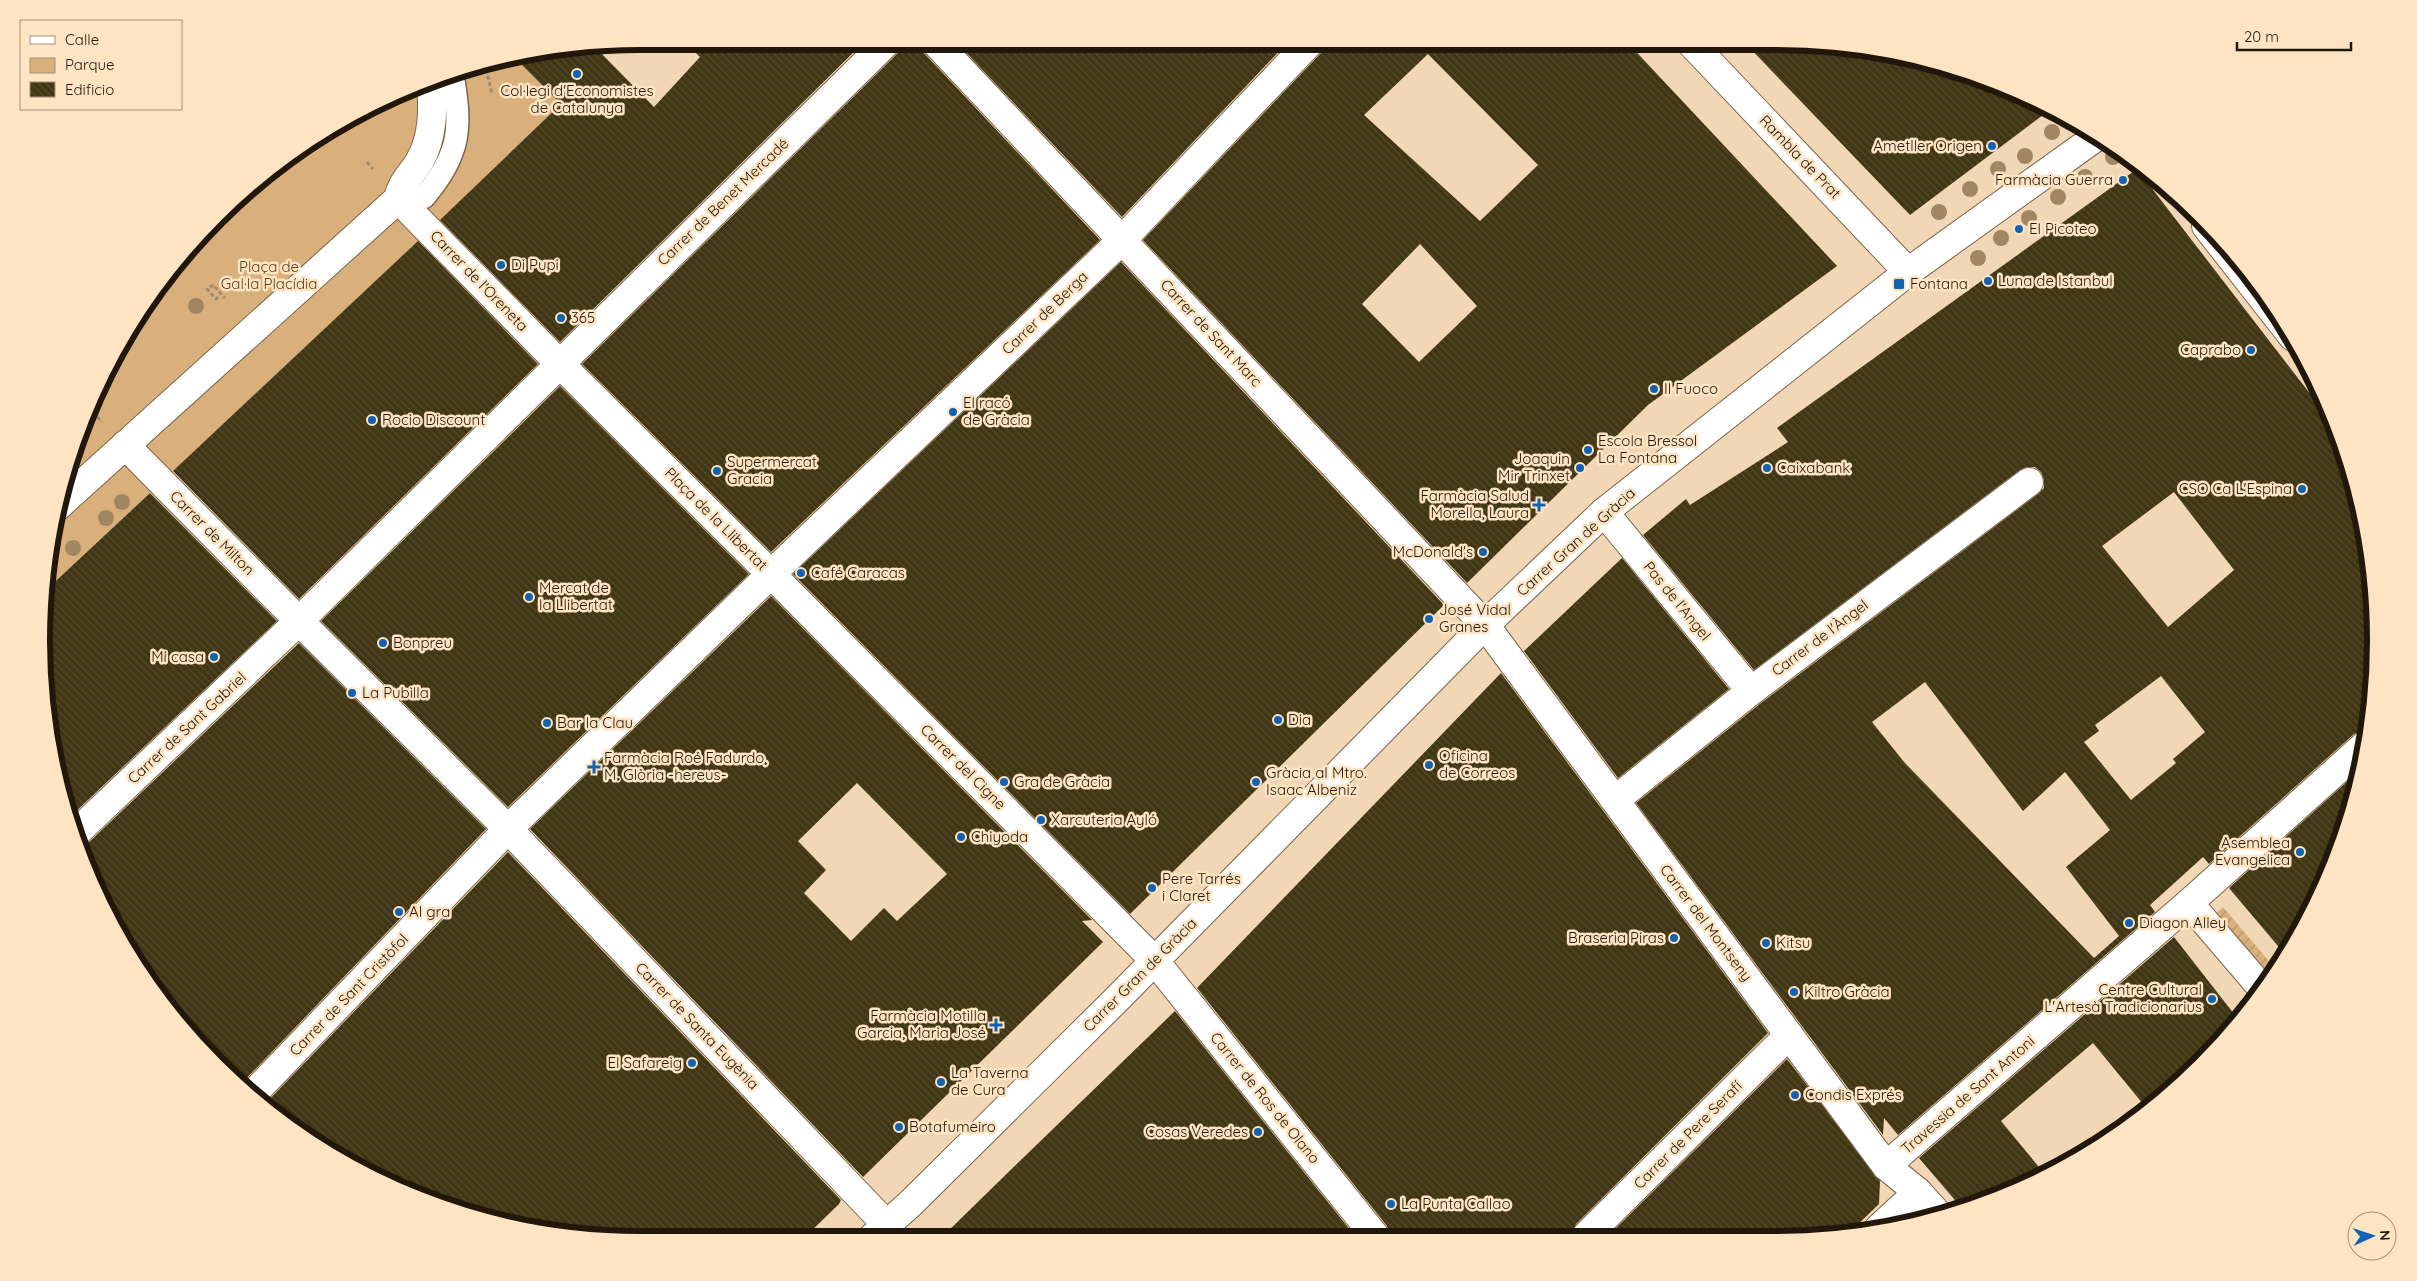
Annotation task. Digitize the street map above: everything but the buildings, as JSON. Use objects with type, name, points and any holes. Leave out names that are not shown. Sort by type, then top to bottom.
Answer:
[{"type":"street","name":"Carrer de Benet Mercadé","points":[[559,363],[879,50]]},
{"type":"street","name":"Carrer de Sant Marc","points":[[943,50],[1486,625]]},
{"type":"street","name":"Carrer de Berga","points":[[771,574],[1123,239],[1302,50]]},
{"type":"street","name":"Rambla de Prat","points":[[1698,50],[1908,272]]},
{"type":"street","points":[[68,497],[125,445],[411,198],[402,184],[415,169],[428,143],[431,127],[431,89]]},
{"type":"street","name":"Carrer Gran de Gràcia","points":[[879,1231],[911,1203],[1155,961],[1486,625],[1604,512],[1908,272],[2091,141]]},
{"type":"street","name":"Carrer de l'Oreneta","points":[[411,198],[559,363]]},
{"type":"street","name":"Plaça de la Llibertat","points":[[508,829],[771,574],[559,363]]},
{"type":"street","points":[[508,829],[299,621],[559,363]]},
{"type":"street","name":"Carrer de Milton","points":[[125,445],[299,621]]},
{"type":"street","name":"Carrer de l'Àngel","points":[[1615,800],[1751,690],[2029,482]]},
{"type":"street","name":"Pas de l'Angel","points":[[1604,512],[1751,690]]},
{"type":"street","name":"Carrer del Cigne","points":[[771,574],[1155,961]]},
{"type":"street","name":"Carrer de Sant Gabriel","points":[[81,829],[299,621]]},
{"type":"street","name":"Carrer del Montseny","points":[[1486,625],[1886,1166],[1918,1192],[1934,1210]]},
{"type":"street","name":"Travessia de Sant Antoni","points":[[1886,1166],[2188,903],[2357,753]]},
{"type":"street","name":"Carrer de Sant Cristòfol","points":[[258,1090],[508,829]]},
{"type":"street","name":"Carrer de Santa Eugènia","points":[[508,829],[879,1231]]},
{"type":"street","points":[[2188,903],[2257,983]]},
{"type":"street","name":"Carrer de Ros de Olano","points":[[1155,961],[1371,1231]]},
{"type":"street","name":"Carrer de Pere Serafí","points":[[1591,1231],[1789,1035]]},
{"type":"street","points":[[1887,1221],[1918,1192]]},
{"type":"lane","points":[[411,198],[444,171],[456,141],[458,105],[454,80]]},
{"type":"path","points":[[487,70],[492,95]]},
{"type":"path","points":[[218,297],[216,299],[207,289],[213,285],[225,298]]},
{"type":"green space","name":"Plaça de Gal·la Placídia","points":[[519,62],[561,104],[514,152],[53,584],[61,525],[70,488],[81,451],[111,379],[129,345],[172,281],[223,223],[281,172],[345,129],[379,111],[451,81]]},
{"type":"green space","points":[[2223,907],[2271,963],[2251,992],[2199,929]]},
{"type":"place","name":"Col·legi d'Economistes de Catalunya","points":[[577,74]]},
{"type":"place","name":"Ametller Origen","points":[[1992,146]]},
{"type":"place","name":"Farmàcia Guerra","points":[[2123,180]]},
{"type":"place","name":"El Picoteo","points":[[2019,229]]},
{"type":"place","name":"Di Pupi","points":[[501,265]]},
{"type":"place","name":"Luna de Istanbul","points":[[1988,281]]},
{"type":"place","name":"Fontana","points":[[1899,284]]},
{"type":"place","name":"365","points":[[561,318]]},
{"type":"place","name":"Caprabo","points":[[2251,350]]},
{"type":"place","name":"Il Fuoco","points":[[1654,389]]},
{"type":"place","name":"El racó de Gràcia","points":[[953,412]]},
{"type":"place","name":"Rocio Discount","points":[[372,420]]},
{"type":"place","name":"Escola Bressol La Fontana","points":[[1588,450]]},
{"type":"place","name":"Joaquin Mir Trinxet","points":[[1580,468]]},
{"type":"place","name":"Caixabank","points":[[1767,468]]},
{"type":"place","name":"Supermercat Gracia","points":[[717,471]]},
{"type":"place","name":"CSO Ca L'Espina","points":[[2302,489]]},
{"type":"place","name":"Farmàcia Salud Morella, Laura","points":[[1539,505]]},
{"type":"place","name":"McDonald's","points":[[1483,552]]},
{"type":"place","name":"Café Caracas","points":[[801,573]]},
{"type":"place","name":"Mercat de la Llibertat","points":[[529,597]]},
{"type":"place","name":"José Vidal Granes","points":[[1429,619]]},
{"type":"place","name":"Bonpreu","points":[[383,643]]},
{"type":"place","name":"Mi casa","points":[[214,657]]},
{"type":"place","name":"La Pubilla","points":[[352,693]]},
{"type":"place","name":"Dia","points":[[1278,720]]},
{"type":"place","name":"Bar la Clau","points":[[547,723]]},
{"type":"place","name":"Oficina de Correos","points":[[1429,765]]},
{"type":"place","name":"Farmàcia Roé Fadurdo, M. Glòria -hereus-","points":[[594,767]]},
{"type":"place","name":"Gra de Gràcia","points":[[1004,782]]},
{"type":"place","name":"Gràcia al Mtro. Isaac Albeniz","points":[[1256,782]]},
{"type":"place","name":"Xarcuteria Ayló","points":[[1041,820]]},
{"type":"place","name":"Chiyoda","points":[[961,837]]},
{"type":"place","name":"Asemblea Evangelica","points":[[2300,852]]},
{"type":"place","name":"Pere Tarrés i Claret","points":[[1152,888]]},
{"type":"place","name":"Al gra","points":[[399,912]]},
{"type":"place","name":"Diagon Alley","points":[[2129,923]]},
{"type":"place","name":"Braseria Piras","points":[[1674,938]]},
{"type":"place","name":"Kitsu","points":[[1766,943]]},
{"type":"place","name":"Kiltro Gràcia","points":[[1794,992]]},
{"type":"place","name":"Centre Cultural L'Artesà Tradicionarius","points":[[2212,999]]},
{"type":"place","name":"Farmàcia Motilla Garcia, Maria José","points":[[996,1025]]},
{"type":"place","name":"El Safareig","points":[[692,1063]]},
{"type":"place","name":"La Taverna de Cura","points":[[941,1082]]},
{"type":"place","name":"Condis Exprés","points":[[1795,1095]]},
{"type":"place","name":"Botafumeiro","points":[[899,1127]]},
{"type":"place","name":"Cosas Veredes","points":[[1258,1132]]},
{"type":"place","name":"La Punta Callao","points":[[1391,1204]]}]
